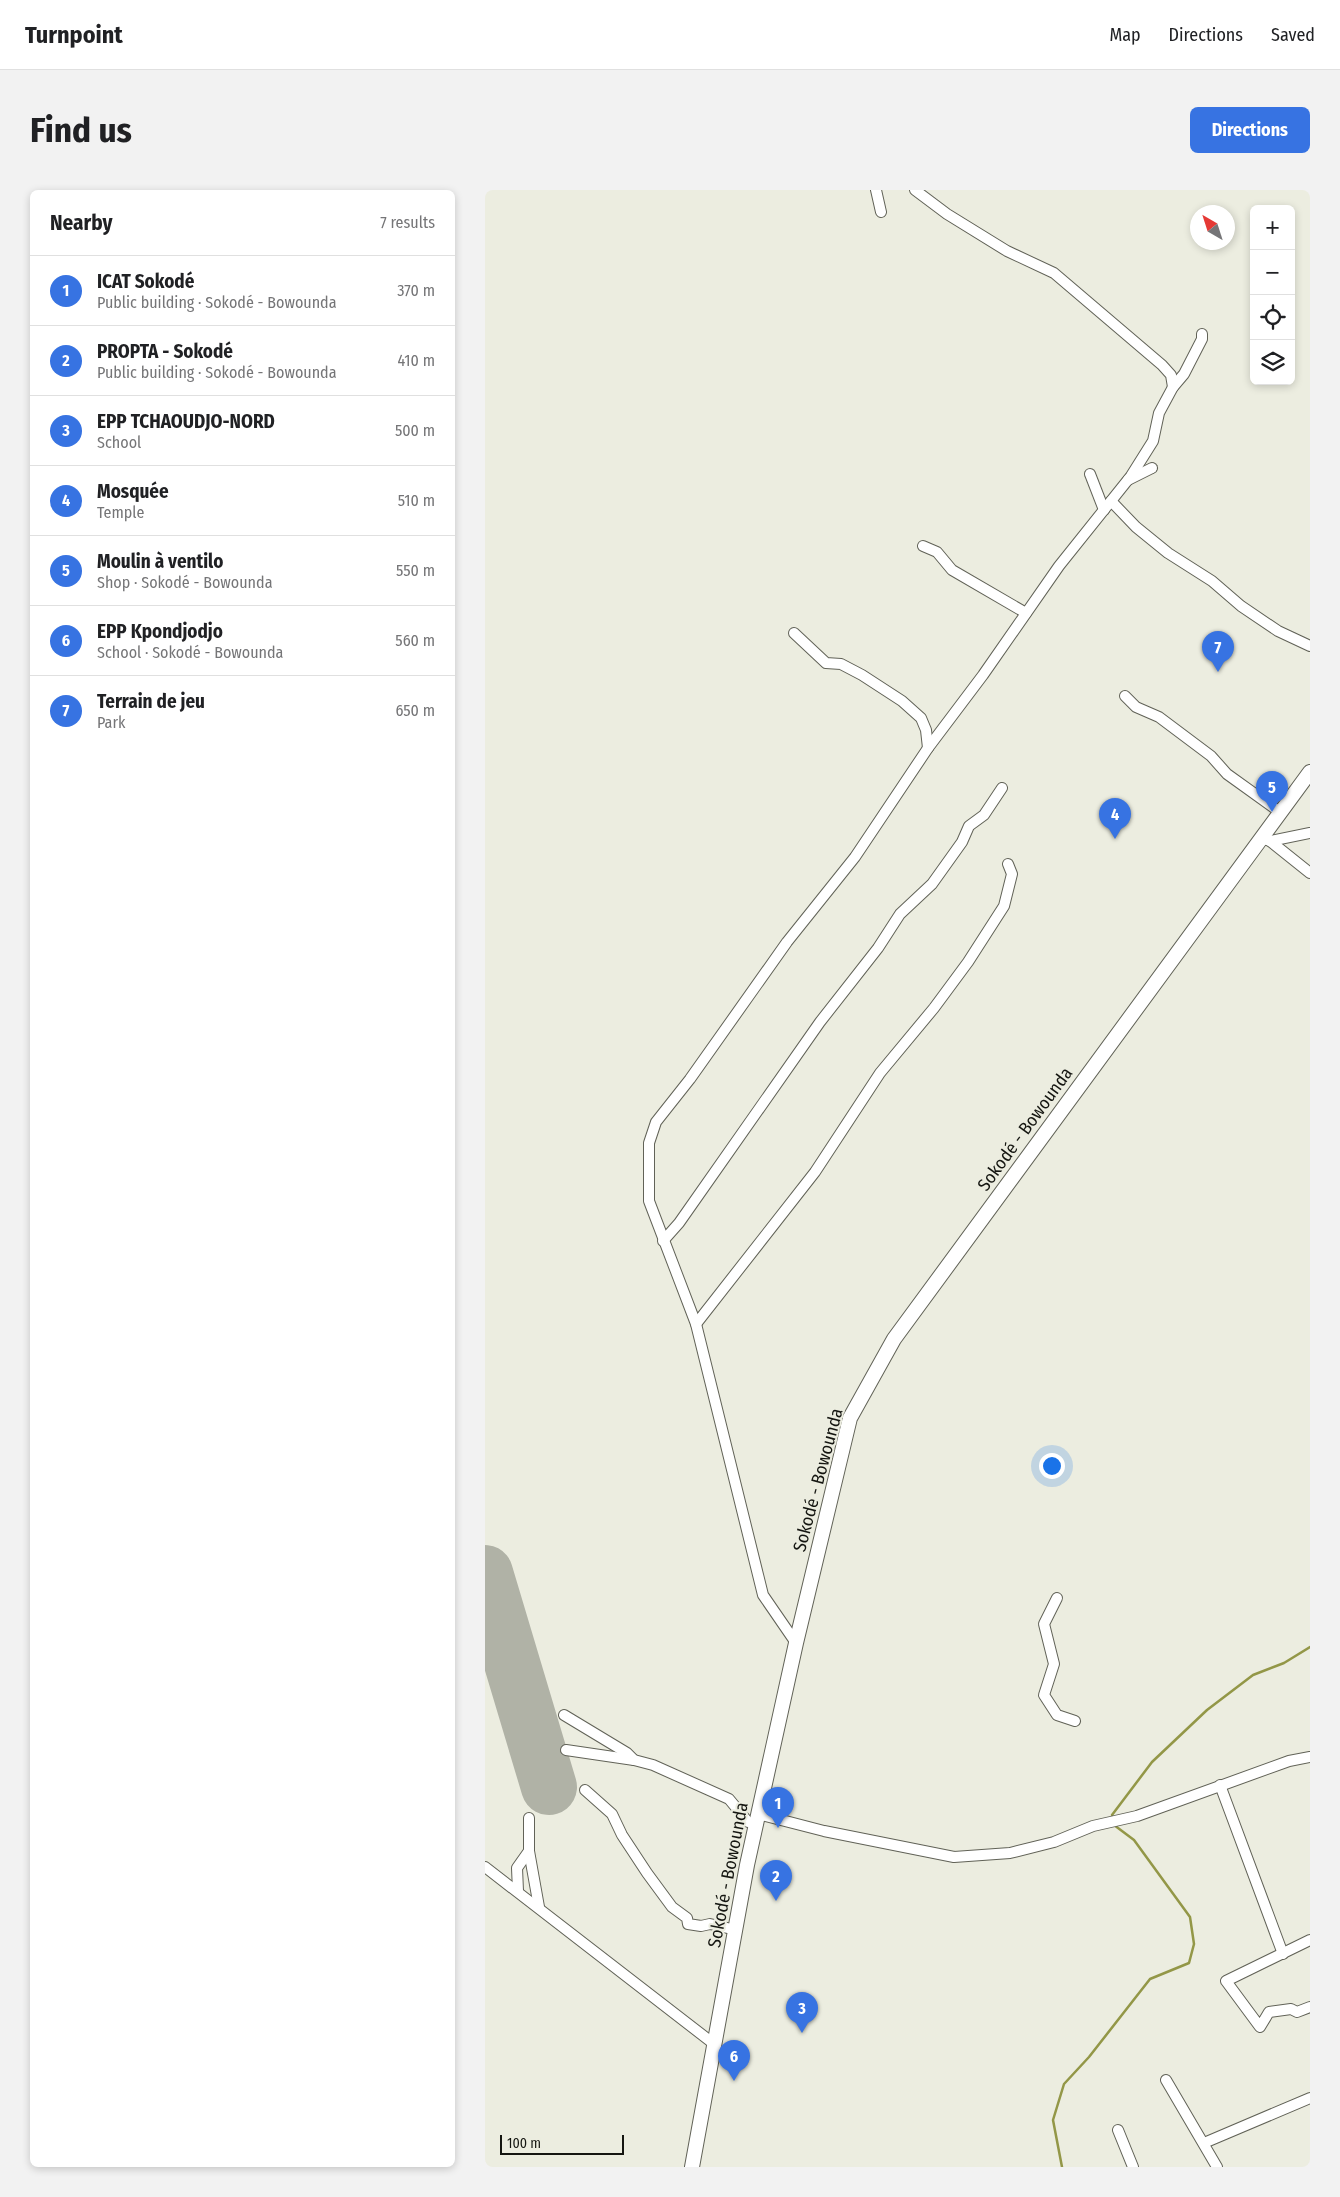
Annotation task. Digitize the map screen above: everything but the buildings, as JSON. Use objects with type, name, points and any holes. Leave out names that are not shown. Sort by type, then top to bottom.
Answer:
[{"type":"main road","name":"Sokodé - Bowounda","points":[[692,2167],[757,1819],[796,1643],[851,1418],[894,1339],[1156,983],[1172,958],[1265,840],[1280,812],[1310,772]]},
{"type":"street","points":[[876,190],[881,212]]},
{"type":"street","points":[[915,190],[947,214],[1007,251],[1054,273],[1162,365],[1171,375],[1171,394]]},
{"type":"street","points":[[796,1643],[763,1595],[696,1324],[649,1201],[649,1143],[656,1122],[787,942],[855,857],[928,748],[1059,566],[1128,480],[1153,441],[1159,413],[1184,374],[1202,339],[1202,334]]},
{"type":"street","points":[[1128,480],[1152,468]]},
{"type":"street","points":[[1090,474],[1104,510]]},
{"type":"street","points":[[1114,497],[1122,508]]},
{"type":"street","points":[[1114,497],[1135,527],[1168,553],[1212,582],[1241,606],[1278,630],[1310,646]]},
{"type":"street","points":[[923,546],[937,552],[952,570],[1026,613]]},
{"type":"street","points":[[794,633],[826,663],[841,664],[848,667],[902,701],[921,718],[926,730],[928,748]]},
{"type":"street","points":[[1125,696],[1136,707],[1141,707],[1166,722],[1211,756],[1227,774],[1280,812]]},
{"type":"street","points":[[663,1241],[679,1223],[820,1022],[849,986],[900,914],[932,884],[962,842],[969,826],[984,815],[1002,788]]},
{"type":"street","points":[[1265,840],[1310,833]]},
{"type":"street","points":[[1265,840],[1310,873]]},
{"type":"street","points":[[696,1324],[815,1172],[881,1073],[934,1008],[968,962],[1004,906],[1012,874],[1008,864]]},
{"type":"street","points":[[1057,1598],[1044,1624],[1054,1664],[1044,1694],[1057,1714],[1075,1721]]},
{"type":"street","points":[[564,1715],[627,1753],[634,1760]]},
{"type":"street","points":[[566,1750],[634,1760],[661,1768],[729,1799],[748,1822],[757,1819],[954,1857],[1010,1853],[1054,1842],[1093,1826],[1137,1816],[1289,1761],[1310,1757]]},
{"type":"street","points":[[1220,1785],[1283,1954]]},
{"type":"street","points":[[585,1790],[612,1814],[622,1835],[647,1873],[672,1907],[687,1918],[688,1924],[701,1926],[710,1924],[736,1930]]},
{"type":"street","points":[[529,1818],[529,1851],[539,1907]]},
{"type":"street","points":[[518,1891],[517,1868],[529,1851]]},
{"type":"street","points":[[485,1867],[714,2044]]},
{"type":"street","points":[[1310,1940],[1226,1981],[1260,2027],[1269,2012],[1291,2009],[1297,2012],[1310,2007]]},
{"type":"street","points":[[1166,2080],[1217,2167]]},
{"type":"street","points":[[1204,2143],[1310,2098]]},
{"type":"street","points":[[1118,2130],[1133,2167]]},
{"type":"waterway","points":[[1112,1815],[1152,1762],[1207,1710],[1253,1675],[1284,1663],[1310,1647]]},
{"type":"waterway","points":[[1062,2167],[1053,2120],[1064,2084],[1089,2057],[1150,1979],[1189,1963],[1194,1944],[1190,1917],[1134,1840],[1114,1825]]},
{"type":"runway","points":[[485,1573],[549,1787]]},
{"type":"place","name":"Terrain de jeu","points":[[1218,672]]},
{"type":"place","name":"Moulin à ventilo","points":[[1272,812]]},
{"type":"place","name":"Mosquée","points":[[1115,839]]},
{"type":"place","name":"ICAT Sokodé","points":[[778,1828]]},
{"type":"place","name":"PROPTA - Sokodé","points":[[776,1901]]},
{"type":"place","name":"EPP TCHAOUDJO-NORD","points":[[802,2033]]},
{"type":"place","name":"EPP Kpondjodjo","points":[[734,2081]]}]
